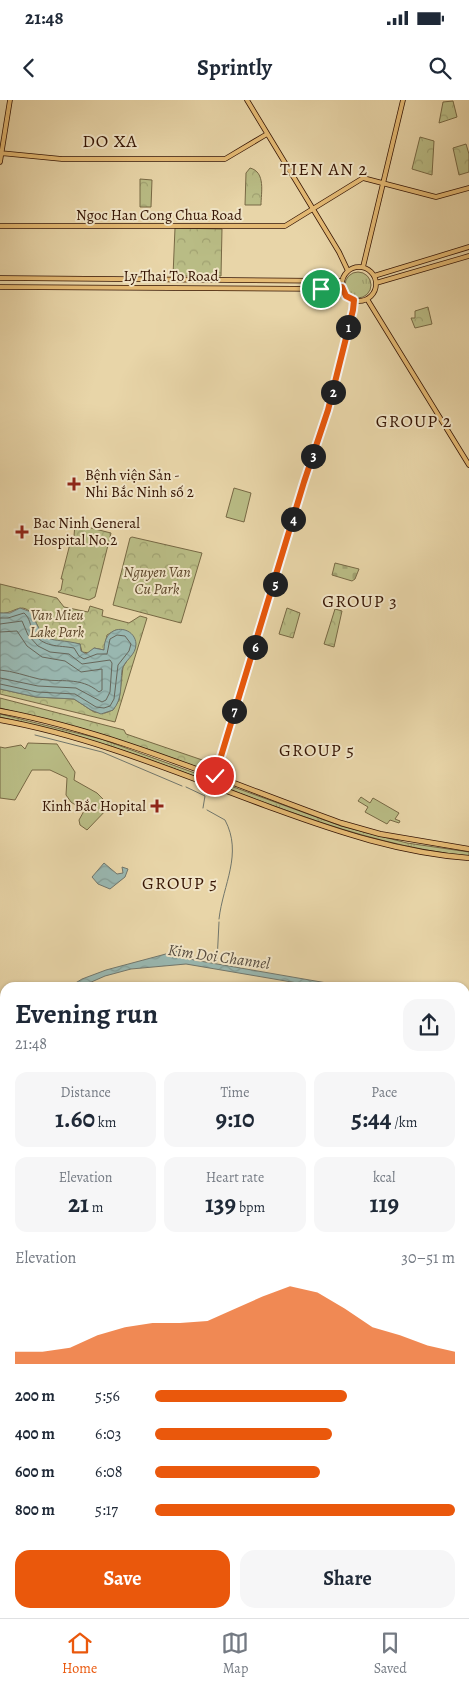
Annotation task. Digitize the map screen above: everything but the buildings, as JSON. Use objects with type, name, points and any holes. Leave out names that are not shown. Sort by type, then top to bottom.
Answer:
[{"type":"highway","points":[[0,710],[110,739],[341,823],[380,834],[469,850]]},
{"type":"highway","points":[[0,721],[25,725],[108,748],[346,834],[387,845],[469,858]]},
{"type":"main road","points":[[0,162],[10,100]]},
{"type":"main road","points":[[247,100],[348,271]]},
{"type":"main road","points":[[363,268],[403,100]]},
{"type":"main road","points":[[1,153],[62,159],[225,159],[267,134]]},
{"type":"main road","name":"Ngoc Han Cong Chua Road","points":[[0,226],[285,226],[362,178],[384,182],[436,197],[469,188]]},
{"type":"main road","points":[[374,276],[469,247]]},
{"type":"main road","points":[[376,283],[469,256]]},
{"type":"main road","points":[[363,268],[374,276],[376,283],[374,291],[367,299],[354,300],[346,296],[342,287],[342,281],[348,271],[363,268]]},
{"type":"main road","name":"Ly Thai To Road","points":[[0,278],[342,281]]},
{"type":"main road","points":[[27,287],[28,278]]},
{"type":"main road","points":[[285,279],[285,288]]},
{"type":"main road","name":"Ly Thai To Road","points":[[0,287],[342,287]]},
{"type":"main road","points":[[367,299],[469,465]]},
{"type":"main road","points":[[215,776],[304,482],[328,410],[354,300]]},
{"type":"green space","points":[[453,101],[457,117],[439,123],[443,102]]},
{"type":"green space","points":[[420,137],[434,141],[432,175],[412,169]]},
{"type":"green space","points":[[466,144],[469,154],[469,172],[459,175],[453,148]]},
{"type":"green space","points":[[250,168],[255,170],[261,178],[261,205],[245,205],[246,173]]},
{"type":"green space","points":[[140,179],[152,180],[151,207],[140,207]]},
{"type":"green space","points":[[175,228],[222,229],[221,276],[173,276]]},
{"type":"green space","points":[[358,272],[368,275],[371,285],[368,295],[358,298],[348,295],[345,285],[348,275]]},
{"type":"green space","points":[[428,307],[432,324],[415,328],[411,318],[415,318],[415,311]]},
{"type":"green space","points":[[234,488],[251,493],[244,522],[226,517]]},
{"type":"green space","points":[[75,524],[111,533],[95,597],[89,600],[58,592],[61,590],[63,579],[61,579],[72,536],[74,536]]},
{"type":"green space","name":"Nguyen Van Cu Park","points":[[130,538],[202,553],[181,623],[113,605]]},
{"type":"green space","points":[[335,563],[359,569],[355,579],[352,581],[332,575]]},
{"type":"green space","name":"Van Mieu Lake Park","points":[[0,584],[57,598],[64,607],[88,612],[90,606],[103,610],[102,616],[129,623],[140,616],[147,618],[115,722],[0,694],[0,689],[36,697],[74,699],[94,712],[105,713],[113,710],[119,700],[123,667],[135,648],[127,631],[116,630],[107,635],[104,650],[94,648],[89,653],[82,652],[80,644],[49,640],[41,633],[30,611],[20,608],[7,613],[0,613]]},
{"type":"green space","points":[[287,608],[300,613],[293,638],[279,634]]},
{"type":"green space","points":[[335,609],[342,611],[334,647],[324,644]]},
{"type":"green space","points":[[0,698],[124,730],[126,734],[214,764],[213,775],[75,727],[0,708]]},
{"type":"green space","points":[[0,714],[101,739],[341,826],[407,843],[469,852],[469,856],[426,850],[342,829],[301,816],[122,750],[0,717]]},
{"type":"green space","points":[[28,743],[57,744],[75,772],[74,780],[97,793],[110,806],[87,830],[80,825],[79,820],[84,811],[71,802],[66,795],[67,778],[50,770],[32,770],[15,800],[0,798],[0,747],[21,745],[25,749]]},
{"type":"green space","points":[[361,797],[370,803],[373,798],[399,813],[395,819],[400,821],[399,823],[390,820],[387,824],[365,812],[368,807],[358,801]]},
{"type":"water","points":[[20,608],[31,612],[45,636],[54,640],[80,644],[81,651],[86,654],[94,648],[104,650],[105,641],[114,631],[120,629],[131,633],[136,644],[132,655],[123,667],[120,696],[113,710],[101,714],[74,699],[36,697],[0,689],[0,613],[10,613]]},
{"type":"water","points":[[104,863],[117,874],[123,873],[122,867],[128,869],[125,877],[110,889],[98,884],[92,877]]},
{"type":"water","name":"Kim Doi Channel","points":[[177,951],[180,956],[194,960],[321,982],[292,982],[186,964],[131,969],[91,982],[77,982],[106,970]]},
{"type":"waterway","points":[[35,735],[102,752],[182,786]]},
{"type":"waterway","points":[[186,787],[205,796],[203,808]]},
{"type":"waterway","points":[[207,810],[225,820],[232,845],[230,869],[219,919]]},
{"type":"waterway","points":[[217,962],[219,922]]},
{"type":"tunnel","points":[[211,789],[215,776]]},
{"type":"place","name":"Bệnh viện Sản - Nhi Bắc Ninh số 2","points":[[74,484]]},
{"type":"place","name":"Bac Ninh General Hospital No.2","points":[[22,532]]},
{"type":"place","name":"Kinh Bắc Hopital","points":[[157,806]]},
{"type":"district","name":"DO XA","points":[[110,141]]},
{"type":"district","name":"TIEN AN 2","points":[[324,169]]},
{"type":"district","name":"GROUP 2","points":[[414,421]]},
{"type":"district","name":"GROUP 3","points":[[360,601]]},
{"type":"district","name":"GROUP 5","points":[[317,750]]},
{"type":"district","name":"GROUP 5","points":[[180,883]]},
{"type":"route","points":[[215,776],[280,567],[304,482],[324,425],[353,310],[354,300],[346,296],[342,287],[321,289]]}]
